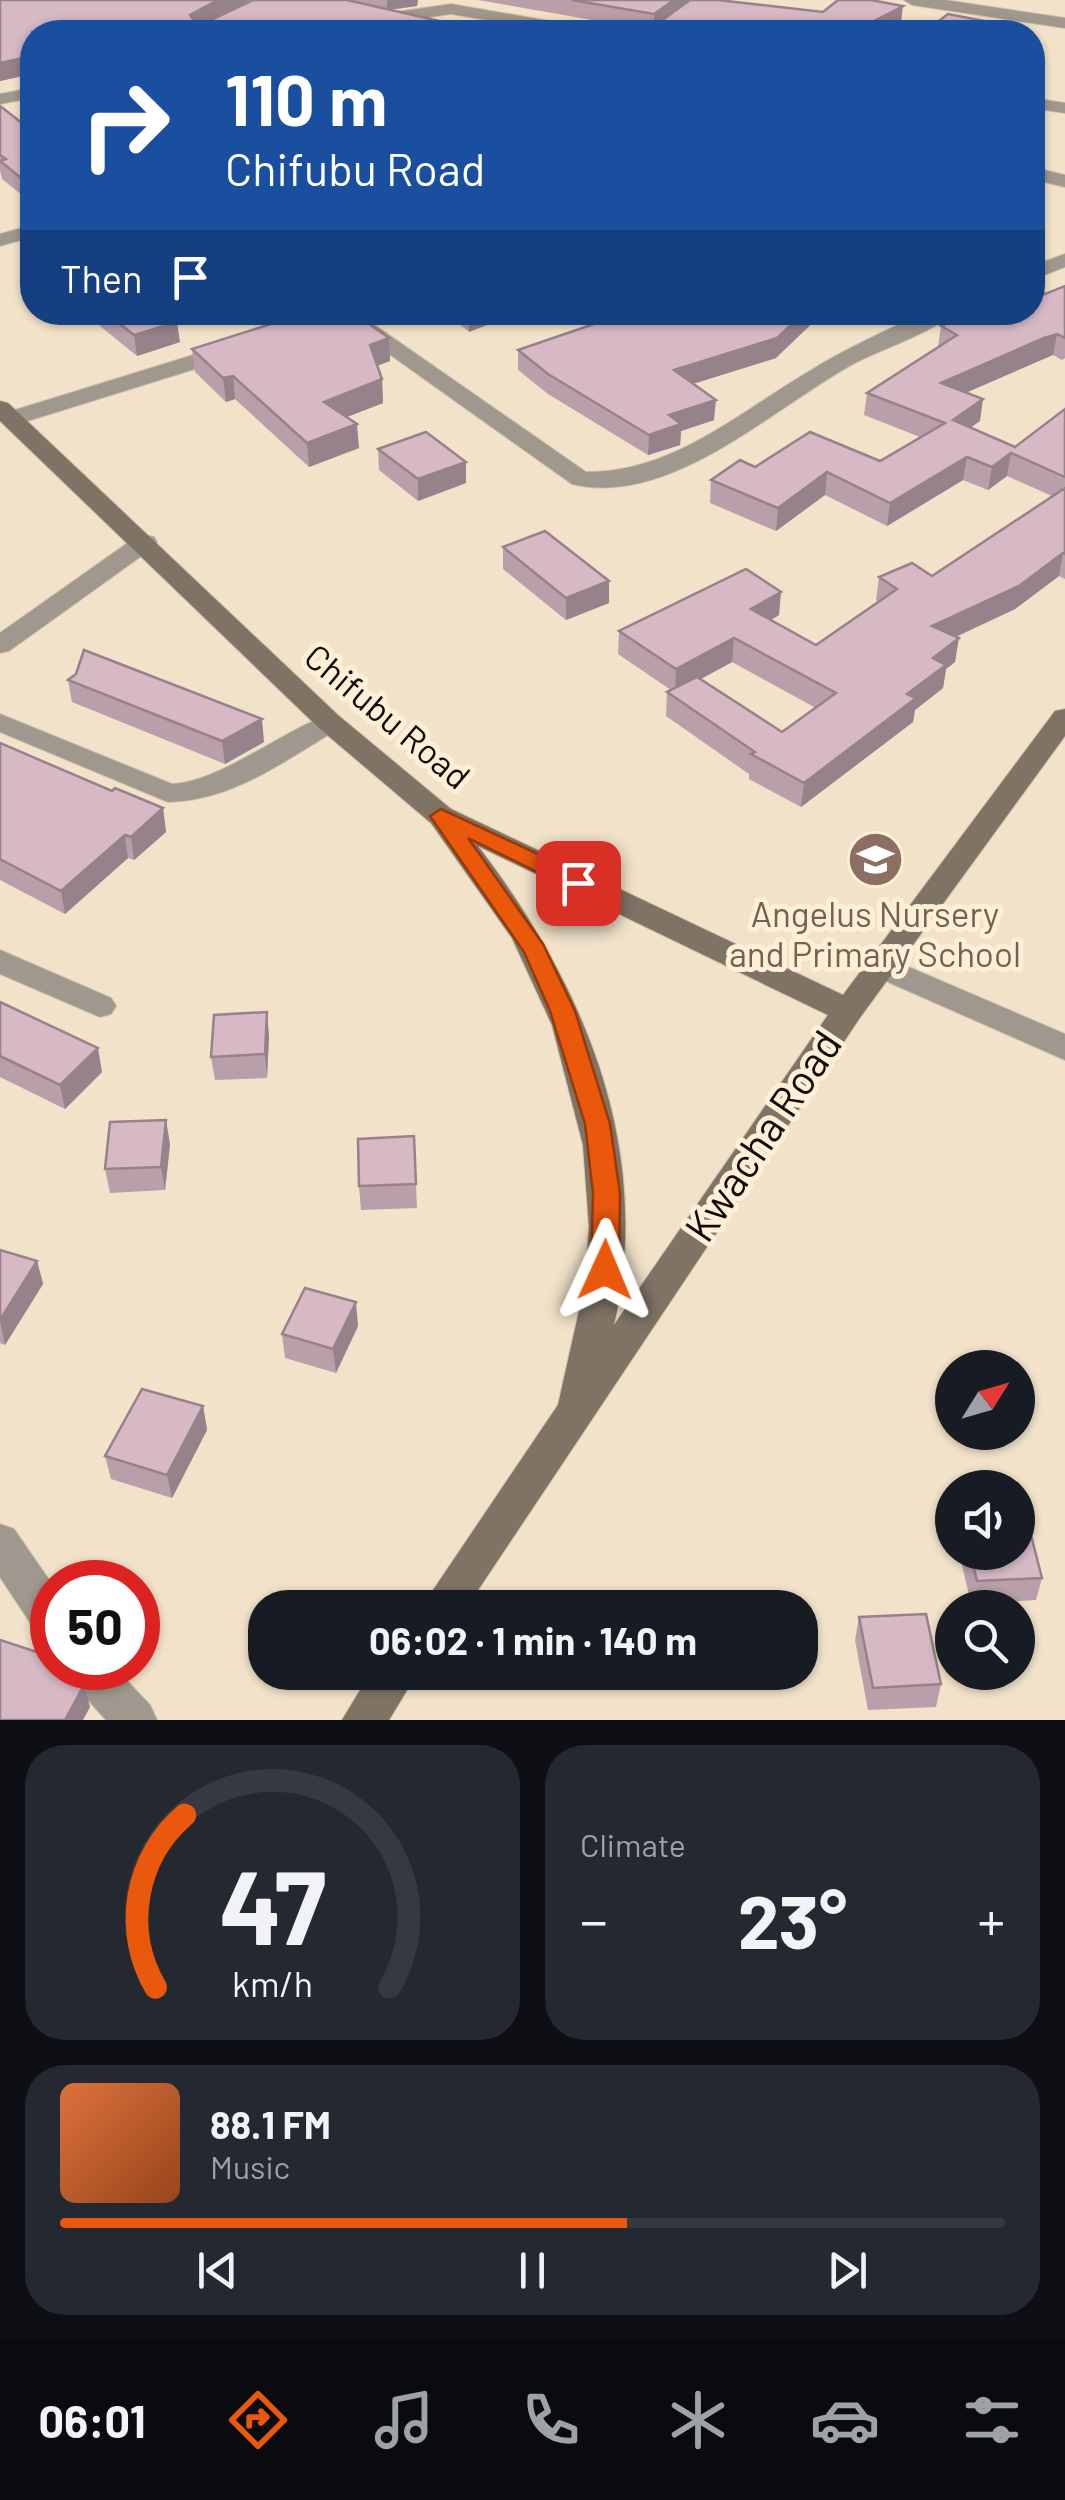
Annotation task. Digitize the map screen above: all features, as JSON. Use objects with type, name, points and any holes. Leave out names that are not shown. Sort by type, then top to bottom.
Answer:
[{"type":"main road","name":"Chifubu Road","points":[[5,413],[329,722],[441,816],[848,1012]]},
{"type":"main road","name":"Kwacha Road","points":[[454,1590],[848,1012],[1059,733]]},
{"type":"main road","points":[[441,816],[534,950],[563,1011],[598,1124],[606,1193],[605,1270],[572,1418]]},
{"type":"main road","points":[[364,1720],[385,1690]]},
{"type":"street","points":[[912,0],[1065,23]]},
{"type":"street","points":[[397,20],[381,16],[451,9],[526,20]]},
{"type":"street","points":[[360,325],[580,479],[604,482],[654,473],[817,376],[918,325]]},
{"type":"street","points":[[5,413],[252,343]]},
{"type":"street","points":[[0,645],[144,542]]},
{"type":"street","points":[[0,722],[168,794],[190,796],[216,786],[329,722]]},
{"type":"street","points":[[0,961],[100,1006]]},
{"type":"street","points":[[884,967],[1065,1048]]},
{"type":"street","points":[[0,1542],[30,1586]]},
{"type":"street","points":[[107,1690],[135,1720]]},
{"type":"building","points":[[0,0],[218,0],[190,15],[193,19],[213,19],[253,0],[347,0],[435,20],[20,20],[20,59],[0,63]]},
{"type":"building","points":[[572,0],[674,0],[654,14]]},
{"type":"building","points":[[690,0],[823,12],[838,0],[871,0],[903,6],[876,20],[662,20]]},
{"type":"building","points":[[948,14],[979,20],[940,20]]},
{"type":"building","points":[[0,106],[20,121],[20,177],[0,161],[6,159],[0,155]]},
{"type":"building","points":[[1065,286],[1065,338],[1057,334],[1044,338],[941,383],[983,399],[953,420],[1015,447],[1065,409],[1065,477],[1011,453],[992,467],[967,457],[890,503],[827,472],[778,508],[711,480],[740,460],[755,467],[810,432],[880,461],[945,423],[867,393],[957,335],[943,325],[1045,325],[1045,294]]},
{"type":"building","points":[[121,325],[167,325],[134,335]]},
{"type":"building","points":[[268,325],[370,325],[389,338],[370,345],[382,379],[324,402],[357,424],[307,443],[233,376],[223,378],[192,349]]},
{"type":"building","points":[[591,325],[791,325],[777,338],[674,370],[716,400],[669,415],[681,424],[649,435],[548,374],[518,350]]},
{"type":"building","points":[[426,432],[466,462],[418,479],[378,449]]},
{"type":"building","points":[[1065,488],[1065,554],[1019,586],[932,626],[959,638],[933,658],[946,665],[907,694],[916,698],[804,783],[751,754],[755,752],[667,692],[697,677],[782,732],[836,693],[734,638],[676,669],[619,631],[746,569],[781,592],[751,609],[816,645],[897,589],[879,577],[912,563],[932,576]]},
{"type":"building","points":[[545,531],[609,581],[566,598],[503,547]]},
{"type":"building","points":[[84,650],[262,719],[222,741],[68,680],[76,674]]},
{"type":"building","points":[[0,743],[112,791],[115,788],[163,808],[131,837],[125,835],[61,891],[0,859]]},
{"type":"building","points":[[0,1002],[98,1048],[60,1085],[0,1056]]},
{"type":"building","points":[[267,1012],[265,1054],[211,1057],[214,1015]]},
{"type":"building","points":[[166,1120],[161,1167],[105,1169],[110,1122]]},
{"type":"building","points":[[414,1136],[416,1184],[359,1186],[358,1139]]},
{"type":"building","points":[[0,1250],[37,1261],[0,1320]]},
{"type":"building","points":[[305,1288],[356,1302],[333,1349],[282,1334]]},
{"type":"building","points":[[142,1389],[203,1406],[167,1475],[105,1456]]},
{"type":"building","points":[[1035,1551],[1042,1578],[977,1581],[974,1570],[1035,1570]]},
{"type":"building","points":[[926,1614],[935,1656],[935,1684],[873,1688],[859,1617]]},
{"type":"building","points":[[0,1640],[30,1650],[30,1690],[81,1690],[65,1720],[0,1720]]},
{"type":"place","name":"Angelus Nursery and Primary School","points":[[875,859]]},
{"type":"route","points":[[578,883],[441,816],[534,950],[563,1011],[598,1124],[606,1193],[605,1270]]}]
